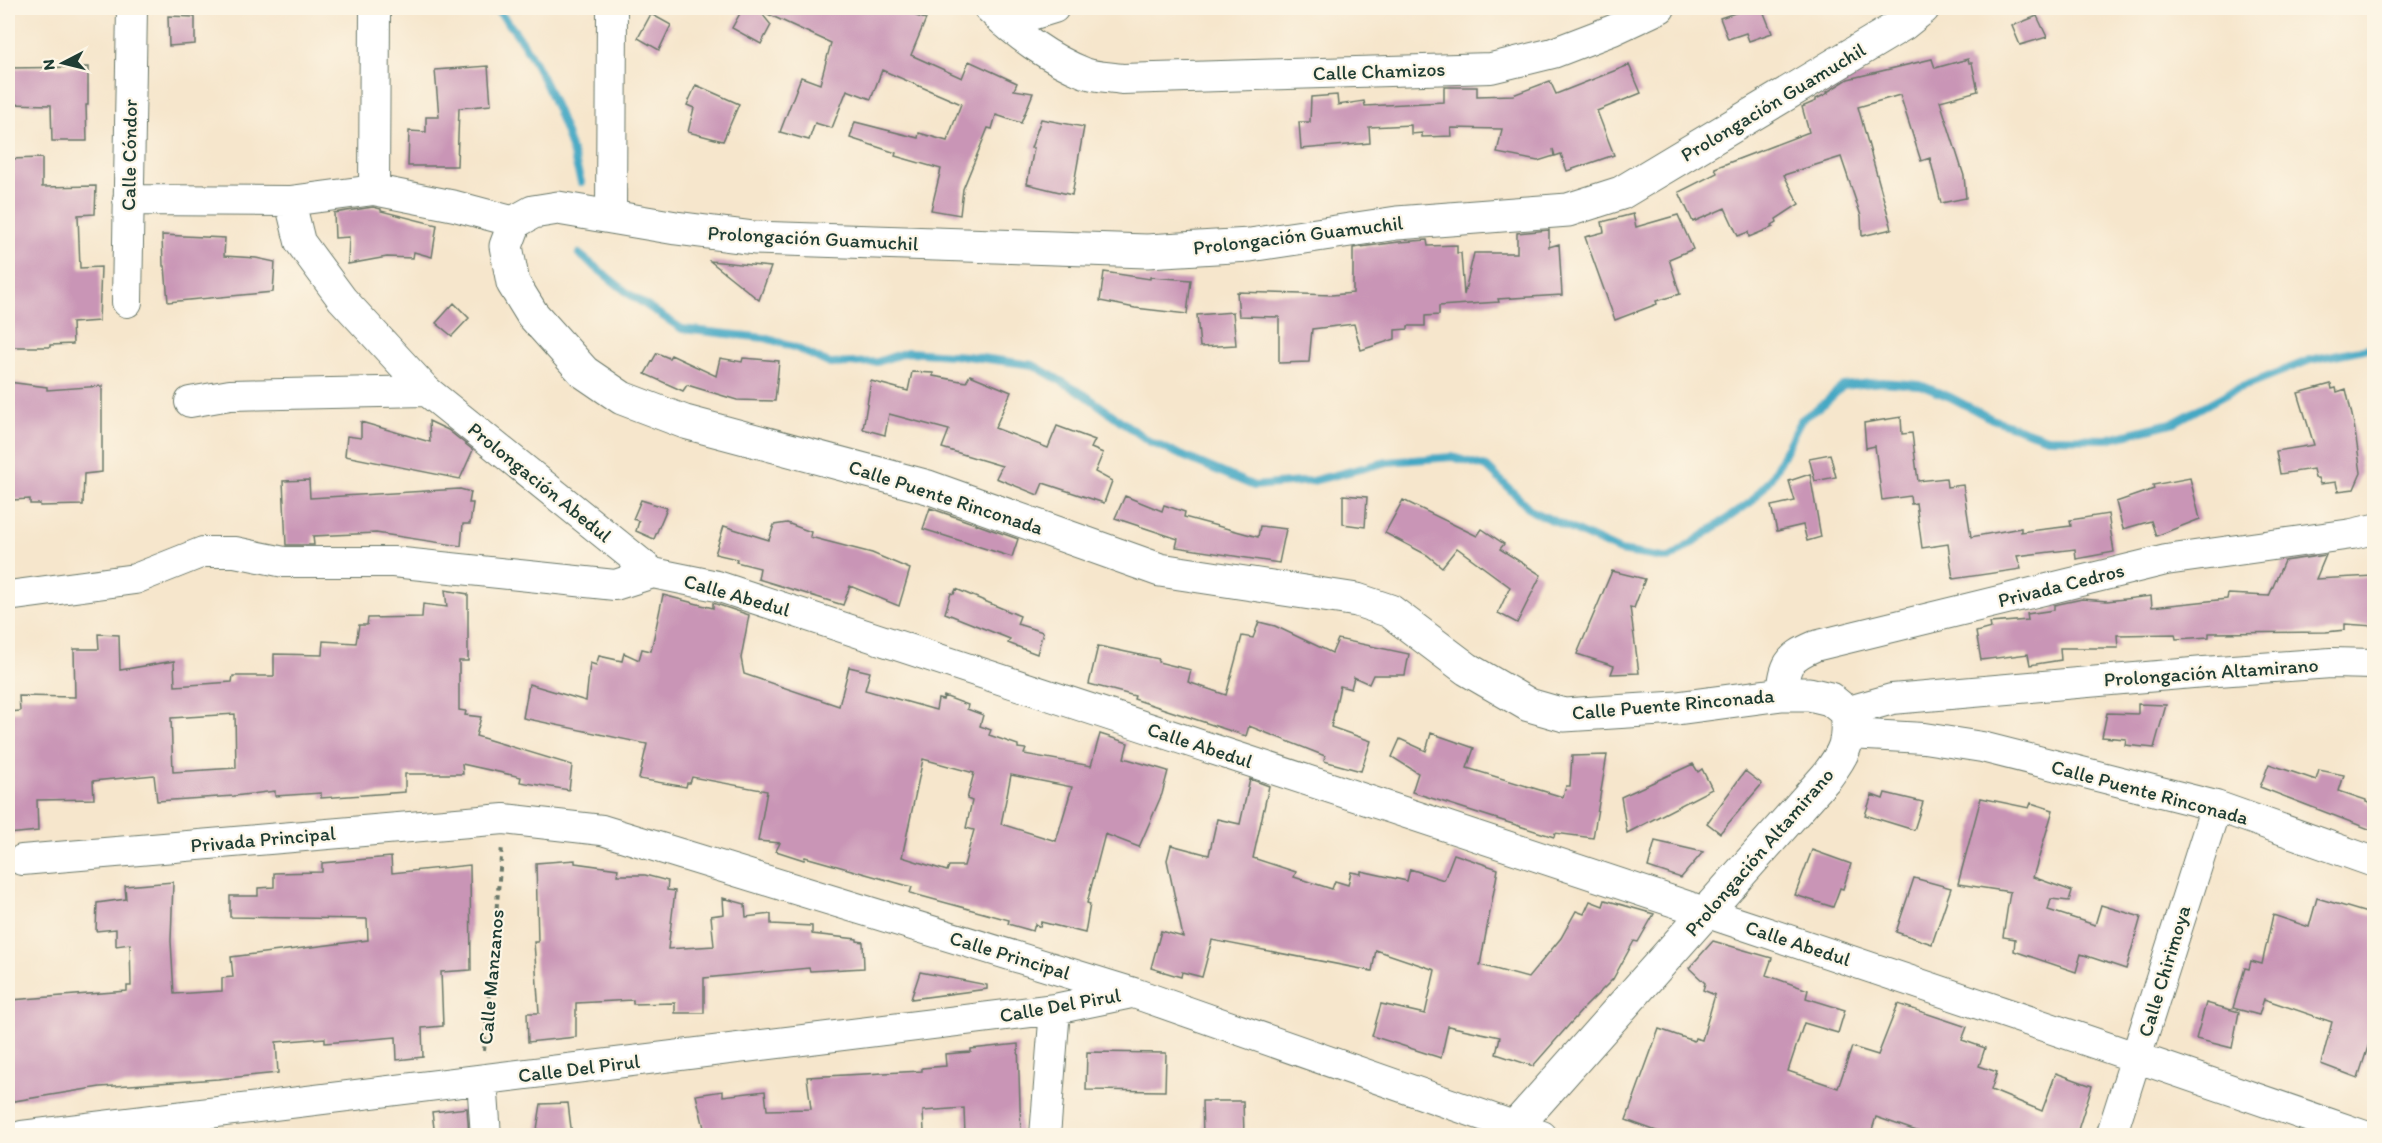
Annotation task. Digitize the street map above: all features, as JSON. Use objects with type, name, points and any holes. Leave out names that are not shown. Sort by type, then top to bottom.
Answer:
[{"type":"street","name":"Calle Cóndor","points":[[127,302],[132,8]]},
{"type":"street","points":[[374,190],[375,8]]},
{"type":"street","points":[[611,216],[612,8]]},
{"type":"street","points":[[997,15],[1054,8]]},
{"type":"street","name":"Calle Chamizos","points":[[997,15],[1060,61],[1087,74],[1122,79],[1491,68],[1553,52],[1613,30],[1660,8]]},
{"type":"street","name":"Prolongación Guamuchil","points":[[515,222],[533,212],[558,208],[676,228],[754,238],[1147,251],[1250,245],[1397,223],[1568,210],[1621,193],[1903,24],[1923,8]]},
{"type":"street","points":[[128,200],[290,201],[374,190],[455,206],[515,222]]},
{"type":"street","name":"Prolongación Abedul","points":[[290,201],[300,242],[342,299],[427,391],[653,573]]},
{"type":"street","name":"Calle Puente Rinconada","points":[[515,222],[507,246],[513,283],[532,314],[584,372],[622,398],[686,422],[928,487],[1160,570],[1357,600],[1390,611],[1467,669],[1529,705],[1564,715],[1677,708],[1782,694],[1809,694],[1830,699],[1848,723],[1982,747],[2216,806],[2374,862]]},
{"type":"street","points":[[190,402],[230,395],[427,391]]},
{"type":"street","name":"Privada Cedros","points":[[1782,694],[1785,668],[1797,653],[1815,646],[2166,560],[2374,529]]},
{"type":"street","name":"Calle Abedul","points":[[8,596],[135,579],[203,552],[235,552],[284,562],[393,562],[615,585],[653,573],[717,586],[1707,913],[2138,1057],[2365,1136]]},
{"type":"street","name":"Prolongación Altamirano","points":[[1521,1132],[1827,776],[1842,756],[1848,723],[1892,699],[2216,671],[2331,663],[2374,664]]},
{"type":"street","name":"Calle Chirimoya","points":[[2111,1136],[2216,806]]},
{"type":"street","name":"Privada Principal","points":[[22,860],[504,819]]},
{"type":"street","name":"Calle Principal","points":[[504,819],[602,830],[1134,993],[1521,1132]]},
{"type":"street","name":"Calle Del Pirul","points":[[22,1136],[1055,1010],[1134,993]]},
{"type":"street","points":[[1045,1136],[1055,1010]]},
{"type":"street","points":[[482,1080],[486,1136]]},
{"type":"path","name":"Calle Manzanos","points":[[482,1080],[504,819]]},
{"type":"building","points":[[743,8],[920,8],[916,16],[926,19],[911,55],[962,78],[969,61],[1017,83],[1014,90],[1033,93],[1021,123],[996,115],[992,129],[988,128],[963,189],[960,215],[931,210],[941,169],[895,156],[896,153],[850,138],[855,122],[918,138],[919,133],[947,141],[961,104],[882,70],[871,99],[847,90],[832,128],[815,123],[809,140],[780,132],[801,77],[820,84],[831,43],[759,10],[771,25],[761,44],[732,28]]},
{"type":"building","points":[[1750,8],[1762,8],[1772,33],[1749,41],[1746,33],[1728,39],[1720,18]]},
{"type":"building","points":[[651,14],[671,25],[659,50],[638,38]]},
{"type":"building","points":[[168,16],[195,17],[195,44],[169,46]]},
{"type":"building","points":[[2037,16],[2047,37],[2020,45],[2012,26]]},
{"type":"building","points":[[1932,59],[1935,68],[1968,59],[1969,63],[1972,63],[1978,91],[1940,101],[1964,176],[1966,198],[1941,203],[1930,158],[1921,161],[1900,95],[1858,107],[1892,229],[1862,236],[1861,216],[1841,157],[1784,175],[1799,204],[1776,219],[1777,222],[1772,225],[1773,227],[1749,237],[1748,232],[1738,236],[1725,208],[1693,222],[1679,192],[1717,173],[1715,168],[1809,132],[1802,107],[1816,101],[1848,79]]},
{"type":"building","points":[[1629,65],[1641,93],[1597,111],[1614,155],[1567,171],[1561,154],[1555,156],[1553,149],[1554,156],[1538,161],[1497,153],[1502,129],[1451,128],[1452,136],[1422,137],[1422,133],[1411,134],[1411,125],[1369,127],[1370,143],[1301,149],[1299,122],[1310,122],[1311,97],[1337,95],[1338,105],[1364,101],[1365,106],[1444,102],[1444,87],[1477,87],[1477,96],[1513,95],[1550,81],[1556,94]]},
{"type":"building","points":[[488,66],[491,105],[459,108],[457,166],[408,166],[409,131],[426,132],[426,117],[439,117],[435,70]]},
{"type":"building","points":[[88,67],[87,141],[52,141],[51,105],[8,104],[8,68]]},
{"type":"building","points":[[696,85],[739,104],[723,141],[688,132],[694,108],[687,105]]},
{"type":"building","points":[[1041,119],[1084,127],[1072,195],[1027,184],[1034,148],[1031,148]]},
{"type":"building","points":[[42,158],[42,187],[96,186],[95,214],[78,215],[80,268],[101,267],[99,321],[72,323],[73,344],[50,345],[50,347],[8,347],[9,159]]},
{"type":"building","points":[[373,207],[437,225],[432,257],[414,252],[413,258],[387,257],[348,264],[349,237],[335,238],[334,213]]},
{"type":"building","points":[[1633,214],[1636,227],[1678,215],[1693,249],[1669,259],[1680,294],[1656,301],[1657,304],[1615,320],[1585,237],[1604,232],[1602,222]]},
{"type":"building","points":[[1549,230],[1549,247],[1559,244],[1562,295],[1439,306],[1439,315],[1425,316],[1425,326],[1408,326],[1408,329],[1395,330],[1395,339],[1361,350],[1354,324],[1312,329],[1309,362],[1279,363],[1279,317],[1239,316],[1237,292],[1332,295],[1353,293],[1353,248],[1399,242],[1427,240],[1428,246],[1457,245],[1457,253],[1461,253],[1464,295],[1474,253],[1517,253],[1517,233]]},
{"type":"building","points":[[162,235],[225,238],[224,256],[275,262],[273,292],[168,302]]},
{"type":"building","points":[[710,261],[771,267],[759,300]]},
{"type":"building","points":[[1104,272],[1150,279],[1150,277],[1191,280],[1187,314],[1100,301]]},
{"type":"building","points":[[454,303],[469,318],[452,336],[436,323]]},
{"type":"building","points":[[1233,312],[1236,345],[1200,347],[1197,315]]},
{"type":"building","points":[[657,353],[669,358],[671,355],[716,376],[720,358],[742,362],[743,358],[779,361],[775,401],[737,400],[687,385],[683,391],[645,374]]},
{"type":"building","points":[[912,372],[933,373],[933,376],[966,382],[970,375],[1011,392],[995,428],[1048,448],[1057,426],[1095,440],[1091,448],[1103,453],[1095,472],[1112,481],[1104,503],[1043,483],[1038,495],[996,478],[1002,466],[942,448],[949,430],[889,414],[885,435],[863,429],[871,381],[908,391]]},
{"type":"building","points":[[8,382],[47,387],[47,390],[102,386],[102,472],[84,474],[83,505],[40,506],[40,504],[30,504],[30,499],[12,500],[11,485],[8,485]]},
{"type":"building","points":[[2331,384],[2332,389],[2336,388],[2337,392],[2346,389],[2354,424],[2361,473],[2354,489],[2338,491],[2336,482],[2320,484],[2318,478],[2315,478],[2313,469],[2280,474],[2276,451],[2314,445],[2298,393]]},
{"type":"building","points":[[1901,417],[1902,434],[1912,433],[1918,481],[1946,478],[1947,487],[1963,485],[1971,537],[2021,528],[2021,532],[2071,526],[2070,520],[2108,514],[2114,552],[2076,559],[2075,549],[2017,556],[2021,569],[1953,579],[1948,544],[1922,548],[1916,503],[1911,504],[1910,496],[1882,500],[1875,446],[1866,448],[1864,423]]},
{"type":"building","points":[[429,421],[448,430],[473,450],[460,479],[345,456],[347,436],[361,438],[361,422],[430,442]]},
{"type":"building","points":[[1830,454],[1836,477],[1815,481],[1809,458]]},
{"type":"building","points":[[1810,474],[1821,537],[1807,541],[1803,525],[1777,531],[1771,506],[1795,501],[1789,481]]},
{"type":"building","points":[[2190,478],[2200,519],[2156,536],[2151,521],[2123,529],[2116,502],[2154,489],[2153,485]]},
{"type":"building","points":[[309,480],[310,498],[460,489],[471,492],[469,503],[473,503],[470,524],[463,524],[461,546],[376,533],[313,536],[314,545],[286,545],[283,481]]},
{"type":"building","points":[[1343,495],[1367,497],[1365,527],[1343,524]]},
{"type":"building","points":[[1125,496],[1162,511],[1164,505],[1185,512],[1184,517],[1258,537],[1260,526],[1286,529],[1279,563],[1176,547],[1178,539],[1115,518]]},
{"type":"building","points":[[641,500],[667,508],[654,539],[636,531],[639,521],[633,519]]},
{"type":"building","points":[[1403,500],[1477,536],[1482,529],[1504,544],[1500,549],[1541,575],[1517,623],[1498,613],[1510,587],[1457,548],[1442,567],[1427,555],[1385,533]]},
{"type":"building","points":[[930,508],[1018,539],[1012,557],[923,529]]},
{"type":"building","points":[[787,523],[811,532],[810,537],[872,553],[910,569],[899,606],[850,586],[843,605],[758,579],[760,568],[715,554],[724,526],[769,540],[774,525]]},
{"type":"building","points":[[2326,555],[2316,579],[2374,576],[2374,626],[2345,624],[2345,630],[2326,632],[2209,633],[2209,637],[2176,639],[2175,634],[2117,635],[2118,648],[2060,648],[2061,660],[2030,665],[2028,654],[1981,660],[1976,632],[1991,628],[1990,623],[2028,620],[2027,614],[2054,610],[2054,605],[2082,599],[2107,601],[2151,596],[2152,607],[2227,599],[2228,594],[2269,596],[2284,561]]},
{"type":"building","points":[[1612,571],[1645,579],[1634,608],[1630,607],[1639,673],[1611,674],[1614,666],[1577,654]]},
{"type":"building","points":[[956,589],[1020,616],[1017,624],[1043,632],[1037,654],[1008,643],[1010,639],[945,613],[951,593],[954,594]]},
{"type":"building","points":[[445,590],[468,594],[468,661],[459,661],[459,710],[466,711],[465,715],[481,717],[476,736],[572,765],[569,790],[520,782],[521,777],[462,764],[463,774],[405,774],[405,792],[321,798],[321,793],[275,796],[275,791],[157,801],[154,775],[93,781],[94,799],[37,800],[38,831],[8,834],[8,712],[20,711],[19,696],[75,697],[74,649],[99,649],[98,634],[119,635],[120,670],[174,661],[175,686],[232,682],[233,676],[274,676],[274,654],[322,655],[323,641],[356,643],[359,625],[367,625],[368,618],[422,617],[423,604],[447,607]],"holes":[[[235,714],[236,768],[173,772],[171,718]]]},
{"type":"building","points":[[663,595],[713,608],[713,603],[749,615],[741,658],[744,674],[839,706],[849,667],[870,672],[865,690],[936,710],[938,699],[943,700],[944,696],[968,705],[967,709],[983,715],[980,726],[991,730],[989,735],[1018,745],[1018,748],[1026,749],[1024,754],[1091,766],[1100,734],[1128,743],[1124,758],[1168,771],[1162,794],[1139,847],[1105,834],[1087,903],[1090,904],[1085,933],[1041,922],[1040,927],[1035,924],[1033,931],[1008,924],[1009,920],[910,893],[912,887],[776,851],[780,843],[758,841],[767,791],[692,777],[686,787],[639,779],[647,744],[523,718],[529,684],[586,701],[590,663],[596,665],[599,656],[622,661],[624,653],[639,660],[642,649],[651,651]],"holes":[[[923,759],[974,773],[967,799],[972,801],[966,828],[974,830],[964,866],[949,866],[947,871],[902,857]],[[1011,775],[1072,787],[1056,841],[1001,824]]]},
{"type":"building","points":[[1259,622],[1275,626],[1332,653],[1338,639],[1409,654],[1405,675],[1373,675],[1369,684],[1354,677],[1351,689],[1340,686],[1331,727],[1371,741],[1361,771],[1324,761],[1325,756],[1249,726],[1246,736],[1134,699],[1135,696],[1089,684],[1098,646],[1159,659],[1158,662],[1191,670],[1188,682],[1226,695],[1242,636],[1253,638]]},
{"type":"building","points":[[2138,704],[2166,705],[2154,748],[2125,745],[2126,739],[2102,737],[2107,713],[2138,714]]},
{"type":"building","points":[[1431,733],[1474,748],[1467,768],[1563,797],[1566,786],[1570,786],[1572,756],[1607,755],[1593,838],[1555,833],[1554,837],[1412,792],[1418,773],[1392,757],[1400,739],[1426,751]]},
{"type":"building","points":[[1693,764],[1698,772],[1702,769],[1712,789],[1627,833],[1621,797]]},
{"type":"building","points":[[2269,764],[2316,780],[2319,770],[2344,775],[2339,791],[2374,805],[2374,831],[2260,787]]},
{"type":"building","points":[[1745,771],[1762,784],[1720,833],[1707,823]]},
{"type":"building","points":[[1250,779],[1269,786],[1253,858],[1296,872],[1294,877],[1332,889],[1335,881],[1348,885],[1351,872],[1361,874],[1361,871],[1407,881],[1410,869],[1444,880],[1454,854],[1498,869],[1480,965],[1528,978],[1561,938],[1576,911],[1584,914],[1590,901],[1603,906],[1605,900],[1654,914],[1638,942],[1634,941],[1613,979],[1533,1066],[1496,1054],[1500,1037],[1448,1026],[1441,1058],[1372,1036],[1381,1004],[1425,1014],[1435,970],[1376,950],[1372,971],[1212,940],[1202,977],[1182,972],[1181,977],[1151,968],[1161,931],[1183,937],[1167,860],[1171,845],[1209,855],[1217,819],[1240,824]]},
{"type":"building","points":[[1885,793],[1923,802],[1914,830],[1865,815],[1872,795],[1883,799]]},
{"type":"building","points":[[1981,798],[2029,808],[2031,803],[2053,810],[2033,877],[2072,891],[2069,901],[2051,899],[2048,910],[2095,925],[2101,905],[2141,917],[2126,969],[2081,954],[2076,972],[2014,951],[2015,939],[2003,937],[2010,892],[1958,884]]},
{"type":"building","points":[[1655,841],[1703,852],[1681,878],[1648,867]]},
{"type":"building","points":[[1812,850],[1851,864],[1843,889],[1840,888],[1833,907],[1795,895]]},
{"type":"building","points":[[391,857],[392,873],[470,865],[471,970],[441,972],[443,1026],[422,1028],[423,1057],[397,1060],[396,1037],[325,1043],[325,1038],[276,1042],[278,1073],[100,1087],[8,1102],[8,1039],[12,1038],[11,1000],[127,991],[127,986],[131,986],[130,944],[116,946],[116,929],[96,931],[97,903],[126,899],[125,886],[173,882],[171,941],[174,994],[222,991],[222,978],[233,977],[231,957],[368,940],[367,919],[230,917],[230,896],[258,896],[258,888],[274,887],[274,873],[322,872],[322,863]]},
{"type":"building","points":[[575,860],[575,863],[618,869],[617,875],[645,875],[668,881],[667,890],[675,891],[668,949],[714,946],[711,916],[724,914],[723,898],[745,904],[746,917],[771,914],[771,924],[812,926],[812,934],[857,939],[863,942],[864,968],[810,971],[809,968],[704,978],[704,1013],[675,1013],[675,1003],[633,1004],[633,1000],[576,1003],[576,1037],[528,1042],[527,1013],[539,1013],[534,942],[538,942],[536,863]]},
{"type":"building","points":[[1914,878],[1951,888],[1932,944],[1896,932]]},
{"type":"building","points":[[2317,898],[2374,915],[2374,1028],[2358,1078],[2321,1064],[2332,1022],[2264,999],[2259,1015],[2233,1008],[2245,968],[2249,969],[2251,961],[2262,964],[2273,915],[2309,927]]},
{"type":"building","points":[[1713,941],[1772,958],[1766,975],[1808,990],[1806,998],[1845,1010],[1838,1033],[1804,1023],[1788,1071],[1838,1088],[1852,1047],[1878,1055],[1898,1004],[1967,1027],[1962,1040],[1985,1048],[1979,1066],[1997,1072],[1991,1090],[2042,1111],[2056,1073],[2092,1086],[2076,1136],[1931,1136],[1876,1117],[1870,1136],[1670,1136],[1626,1120],[1659,1029],[1694,1041],[1695,1038],[1702,1040],[1715,995],[1703,990],[1705,983],[1689,968]]},
{"type":"building","points":[[920,972],[987,985],[987,989],[911,999]]},
{"type":"building","points":[[2206,1003],[2239,1012],[2232,1048],[2196,1039]]},
{"type":"building","points":[[1018,1044],[1021,1136],[965,1136],[964,1108],[923,1111],[924,1132],[920,1132],[921,1136],[715,1136],[714,1131],[705,1132],[696,1095],[723,1091],[723,1096],[765,1091],[767,1110],[811,1109],[807,1077],[922,1071],[922,1068],[946,1066],[945,1054]]},
{"type":"building","points":[[1087,1052],[1166,1053],[1165,1091],[1086,1090]]},
{"type":"building","points":[[1202,1101],[1243,1101],[1244,1136],[1203,1136]]},
{"type":"building","points":[[568,1103],[572,1136],[536,1136],[541,1104]]},
{"type":"building","points":[[467,1108],[469,1136],[435,1136],[432,1112]]},
{"type":"waterway","points":[[495,8],[510,25],[537,66],[558,113],[581,182]]},
{"type":"waterway","points":[[579,254],[629,294],[682,329],[765,338],[794,347],[830,364],[877,362],[907,352],[966,356],[1033,365],[1085,395],[1150,442],[1254,486],[1312,481],[1387,462],[1452,457],[1487,467],[1532,511],[1620,551],[1669,559],[1751,502],[1771,478],[1801,420],[1843,386],[1881,382],[1920,385],[1950,397],[1992,419],[2047,438],[2107,439],[2175,422],[2232,391],[2310,360],[2374,347]]}]
